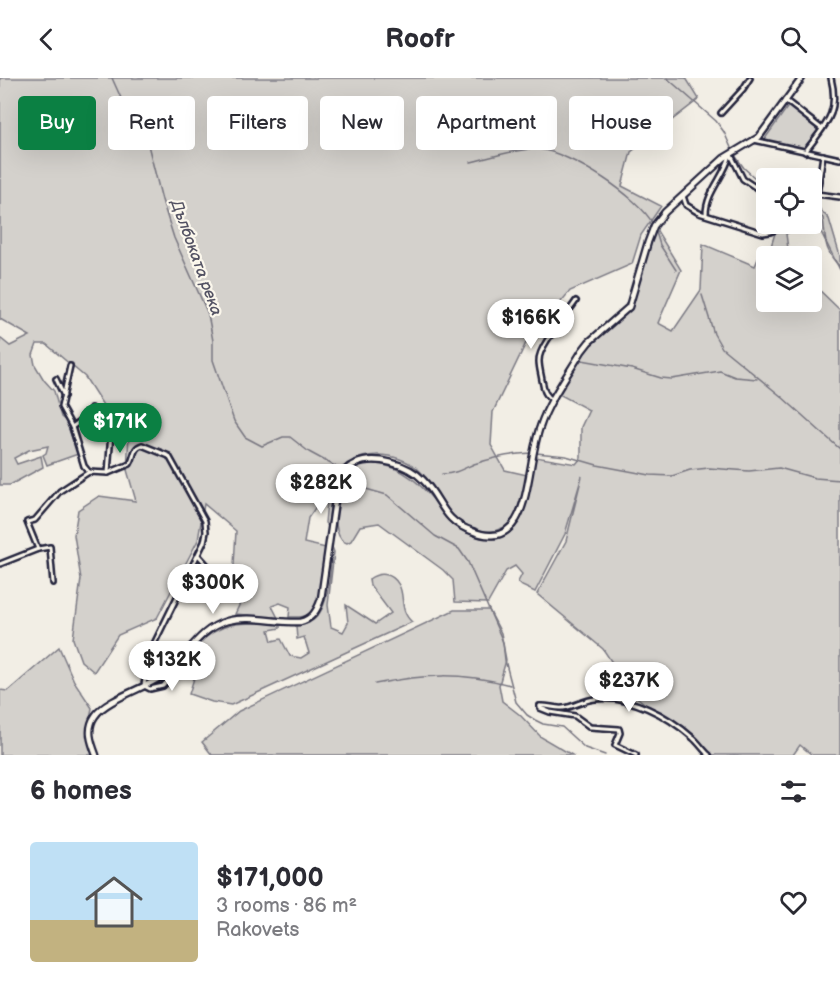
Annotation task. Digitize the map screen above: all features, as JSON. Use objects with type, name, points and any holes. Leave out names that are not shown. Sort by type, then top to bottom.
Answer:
[{"type":"street","points":[[721,113],[750,78]]},
{"type":"street","points":[[96,755],[89,733],[96,714],[163,676],[196,640],[212,627],[227,621],[250,619],[300,622],[313,615],[321,599],[335,492],[338,480],[347,468],[366,461],[380,461],[404,467],[422,478],[448,517],[456,524],[481,534],[493,536],[506,530],[515,522],[540,428],[553,400],[589,342],[629,308],[654,226],[665,212],[732,152],[764,133],[801,78]]},
{"type":"street","points":[[805,152],[834,114],[837,106],[831,78]]},
{"type":"street","points":[[785,100],[822,129]]},
{"type":"street","points":[[754,140],[840,159]]},
{"type":"street","points":[[732,152],[739,174],[756,187]]},
{"type":"street","points":[[706,214],[714,186],[732,152]]},
{"type":"street","points":[[821,168],[823,155]]},
{"type":"street","points":[[683,195],[686,206],[756,230]]},
{"type":"street","points":[[822,195],[840,197]]},
{"type":"street","points":[[553,400],[546,396],[538,359],[551,333],[576,302]]},
{"type":"street","points":[[70,366],[61,407],[72,428],[84,466],[89,472]]},
{"type":"street","points":[[56,379],[64,396]]},
{"type":"street","points":[[72,428],[89,415],[91,408]]},
{"type":"street","points":[[108,473],[111,434]]},
{"type":"street","points":[[38,549],[27,522],[35,520],[60,490],[89,472],[108,473],[130,464],[137,446],[142,445],[169,456],[205,521],[206,532],[198,555],[151,650],[144,686]]},
{"type":"street","points":[[0,564],[38,549],[50,547],[53,583]]},
{"type":"street","points":[[198,555],[235,596]]},
{"type":"street","points":[[144,686],[150,689],[163,686],[187,659]]},
{"type":"street","points":[[636,755],[615,746],[621,733],[619,729],[590,727],[575,716],[550,712],[540,706],[562,708],[585,700],[604,698],[633,703],[655,712],[681,728],[709,755]]},
{"type":"shaded area","points":[[0,78],[686,78],[699,99],[673,119],[673,96],[569,96],[569,150],[634,150],[631,152],[622,186],[661,206],[641,235],[632,264],[570,291],[526,343],[493,412],[491,445],[505,470],[527,475],[522,498],[513,519],[498,530],[472,528],[450,512],[429,481],[411,464],[400,459],[376,455],[353,460],[343,467],[334,481],[328,526],[325,523],[327,501],[320,501],[308,518],[304,543],[326,548],[319,600],[312,612],[301,617],[289,617],[290,607],[280,603],[272,606],[278,618],[235,614],[243,597],[233,582],[236,531],[204,504],[198,540],[157,618],[118,635],[94,672],[81,661],[73,639],[81,579],[74,535],[78,510],[99,496],[136,501],[127,470],[129,434],[108,413],[85,377],[46,344],[37,344],[33,355],[35,365],[54,391],[61,417],[66,421],[78,454],[47,465],[43,455],[48,446],[29,450],[14,458],[17,464],[41,456],[43,467],[10,485],[0,485],[0,338],[10,346],[30,336],[0,319]]},
{"type":"shaded area","points":[[789,105],[819,129],[803,149],[764,140]]},
{"type":"shaded area","points":[[822,212],[829,219],[840,256],[840,270],[822,234]]},
{"type":"shaded area","points":[[654,226],[681,270],[658,323],[673,331],[701,290],[703,244],[755,266],[756,264],[756,312],[822,312],[822,293],[840,310],[840,755],[812,755],[800,745],[793,755],[709,755],[696,740],[633,694],[603,649],[537,594],[566,541],[582,476],[565,534],[535,592],[518,582],[522,574],[515,566],[506,571],[488,603],[455,602],[453,580],[443,570],[379,523],[360,526],[351,541],[347,543],[341,539],[337,531],[336,508],[345,475],[353,467],[370,464],[395,469],[412,478],[451,523],[463,531],[494,539],[506,536],[514,528],[525,505],[536,457],[576,464],[581,458],[581,427],[589,410],[557,393],[582,351],[629,307]]},
{"type":"shaded area","points":[[775,234],[786,234],[788,246],[771,246]]},
{"type":"shaded area","points":[[332,547],[334,552],[328,605],[331,627],[343,632],[348,623],[346,605],[375,624],[391,613],[370,585],[369,579],[381,574],[393,578],[399,585],[405,613],[412,622],[231,705],[212,702],[189,694],[195,675],[202,665],[195,647],[214,631],[224,627],[245,623],[280,624],[280,628],[269,630],[272,641],[281,639],[290,656],[301,658],[309,653],[304,637],[297,639],[296,626],[309,623],[322,609],[330,577]]},
{"type":"shaded area","points":[[454,610],[489,610],[501,633],[506,660],[499,685],[502,701],[520,715],[541,737],[572,755],[212,755],[202,742],[239,711]]},
{"type":"shaded area","points":[[59,647],[74,681],[92,708],[87,734],[94,755],[0,755],[0,690],[8,691]]},
{"type":"waterway","name":"Дълбоката река","points":[[112,78],[121,98],[131,108],[144,129],[174,238],[208,314],[213,341],[213,360],[234,421],[245,437],[262,446],[283,437],[290,437],[309,452],[342,470]]},
{"type":"waterway","points":[[667,78],[716,121],[732,150]]},
{"type":"waterway","points":[[471,162],[532,149],[552,152],[585,167],[619,189],[645,213],[653,224]]},
{"type":"waterway","points":[[734,154],[756,179]]},
{"type":"waterway","points":[[822,217],[828,250],[840,267]]},
{"type":"waterway","points":[[656,232],[660,245],[676,270]]},
{"type":"waterway","points":[[702,295],[714,334],[722,348],[840,449]]},
{"type":"waterway","points":[[582,360],[632,369],[661,378],[672,379],[720,371],[735,377],[757,379]]},
{"type":"waterway","points":[[442,474],[455,472],[495,458],[531,453]]},
{"type":"waterway","points":[[536,453],[566,456],[597,465],[650,475],[672,476],[690,470],[709,468],[749,471],[779,468],[815,478],[840,480]]},
{"type":"waterway","name":"Дълбоката река","points":[[346,473],[366,489],[387,495],[435,536],[459,549],[468,562],[503,642],[505,660],[516,702],[527,715],[535,720],[543,724],[562,727],[585,748],[605,755]]},
{"type":"waterway","points":[[375,684],[427,676],[458,676],[510,685]]}]
